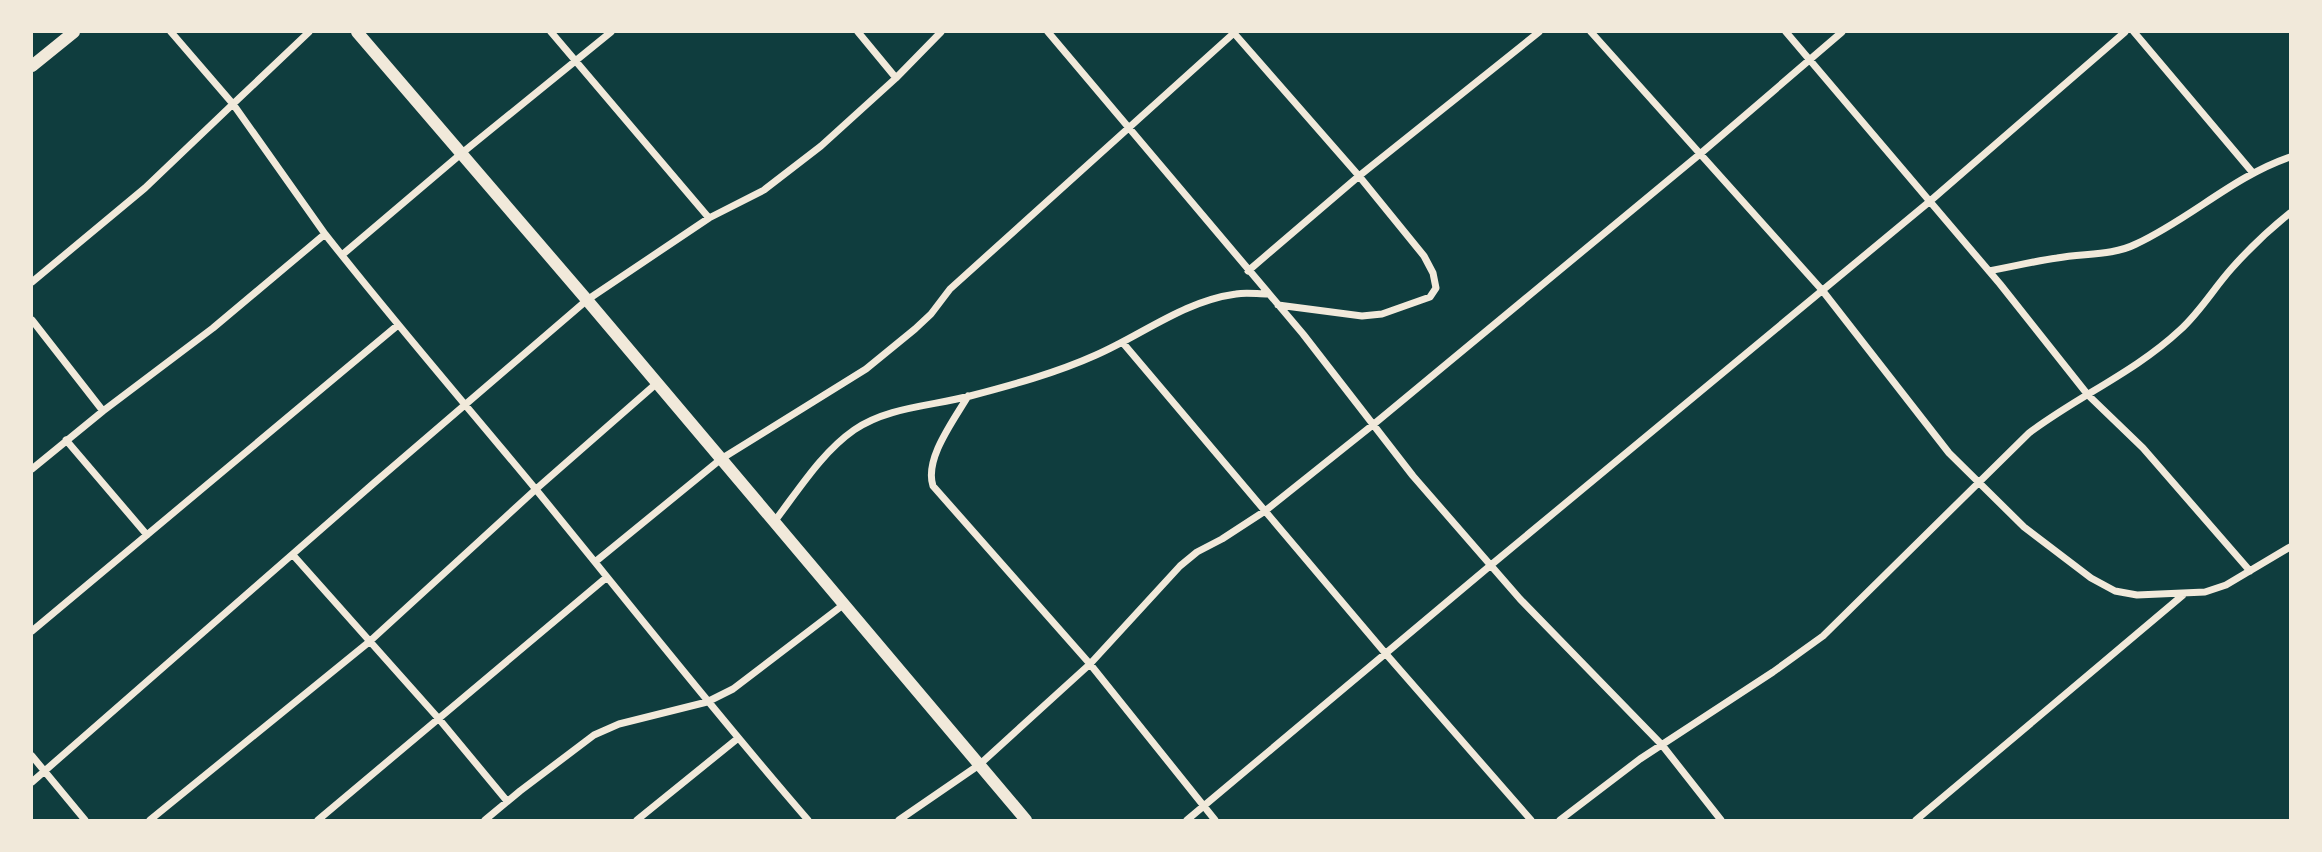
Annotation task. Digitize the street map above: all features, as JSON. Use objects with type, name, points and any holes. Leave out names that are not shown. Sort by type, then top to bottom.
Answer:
[{"type":"street","points":[[32,66],[74,32]]},
{"type":"street","points":[[171,32],[233,104],[325,233],[398,325],[652,631],[737,739],[808,821]]},
{"type":"street","points":[[32,282],[145,188],[309,32]]},
{"type":"street","points":[[356,32],[587,300],[1026,821]]},
{"type":"street","points":[[551,32],[709,218]]},
{"type":"street","points":[[342,255],[461,153],[611,32]]},
{"type":"street","points":[[858,32],[896,78]]},
{"type":"street","points":[[32,782],[587,300],[709,218],[764,190],[821,146],[896,78],[941,32]]},
{"type":"street","points":[[1048,32],[1303,334],[1413,476],[1602,685],[1662,745],[1721,821]]},
{"type":"street","points":[[595,562],[721,459],[866,369],[915,329],[950,289],[1234,32],[1359,176],[1424,256],[1433,273],[1436,288],[1430,297],[1382,314],[1362,316],[1278,305]]},
{"type":"street","points":[[1248,271],[1359,176],[1539,32]]},
{"type":"street","points":[[1591,32],[1822,290],[1949,453],[2024,527],[2091,578],[2115,592],[2137,595],[2205,592],[2226,585],[2291,547]]},
{"type":"street","points":[[1786,32],[1989,271],[2088,395],[2143,448],[2250,571]]},
{"type":"street","points":[[899,821],[979,765],[1090,664],[1180,566],[1197,552],[1265,511],[1374,424],[1700,154],[1842,32]]},
{"type":"street","points":[[1187,821],[1929,202],[2125,32]]},
{"type":"street","points":[[2134,32],[2253,173]]},
{"type":"street","points":[[1989,271],[2135,245],[2162,231],[2253,173],[2291,157]]},
{"type":"street","points":[[1560,821],[1640,759],[1783,666],[1823,636],[2029,433],[2050,417],[2144,360],[2181,329],[2232,268],[2291,213]]},
{"type":"street","points":[[32,469],[103,411],[213,328],[325,233]]},
{"type":"street","points":[[775,522],[836,444],[856,429],[892,412],[1031,379],[1092,357],[1185,309],[1212,299],[1238,293],[1268,294]]},
{"type":"street","points":[[32,320],[103,411]]},
{"type":"street","points":[[32,631],[398,325]]},
{"type":"street","points":[[1123,343],[1531,821]]},
{"type":"street","points":[[150,821],[369,642],[657,383]]},
{"type":"street","points":[[968,396],[942,438],[932,464],[930,476],[933,486],[1090,664],[1215,821]]},
{"type":"street","points":[[66,440],[147,535]]},
{"type":"street","points":[[293,555],[439,719],[507,801]]},
{"type":"street","points":[[318,821],[607,577]]},
{"type":"street","points":[[1916,821],[2183,594]]},
{"type":"street","points":[[485,821],[594,735],[619,724],[707,702],[733,689],[843,605]]},
{"type":"street","points":[[637,821],[737,739]]},
{"type":"street","points":[[32,756],[85,821]]}]
